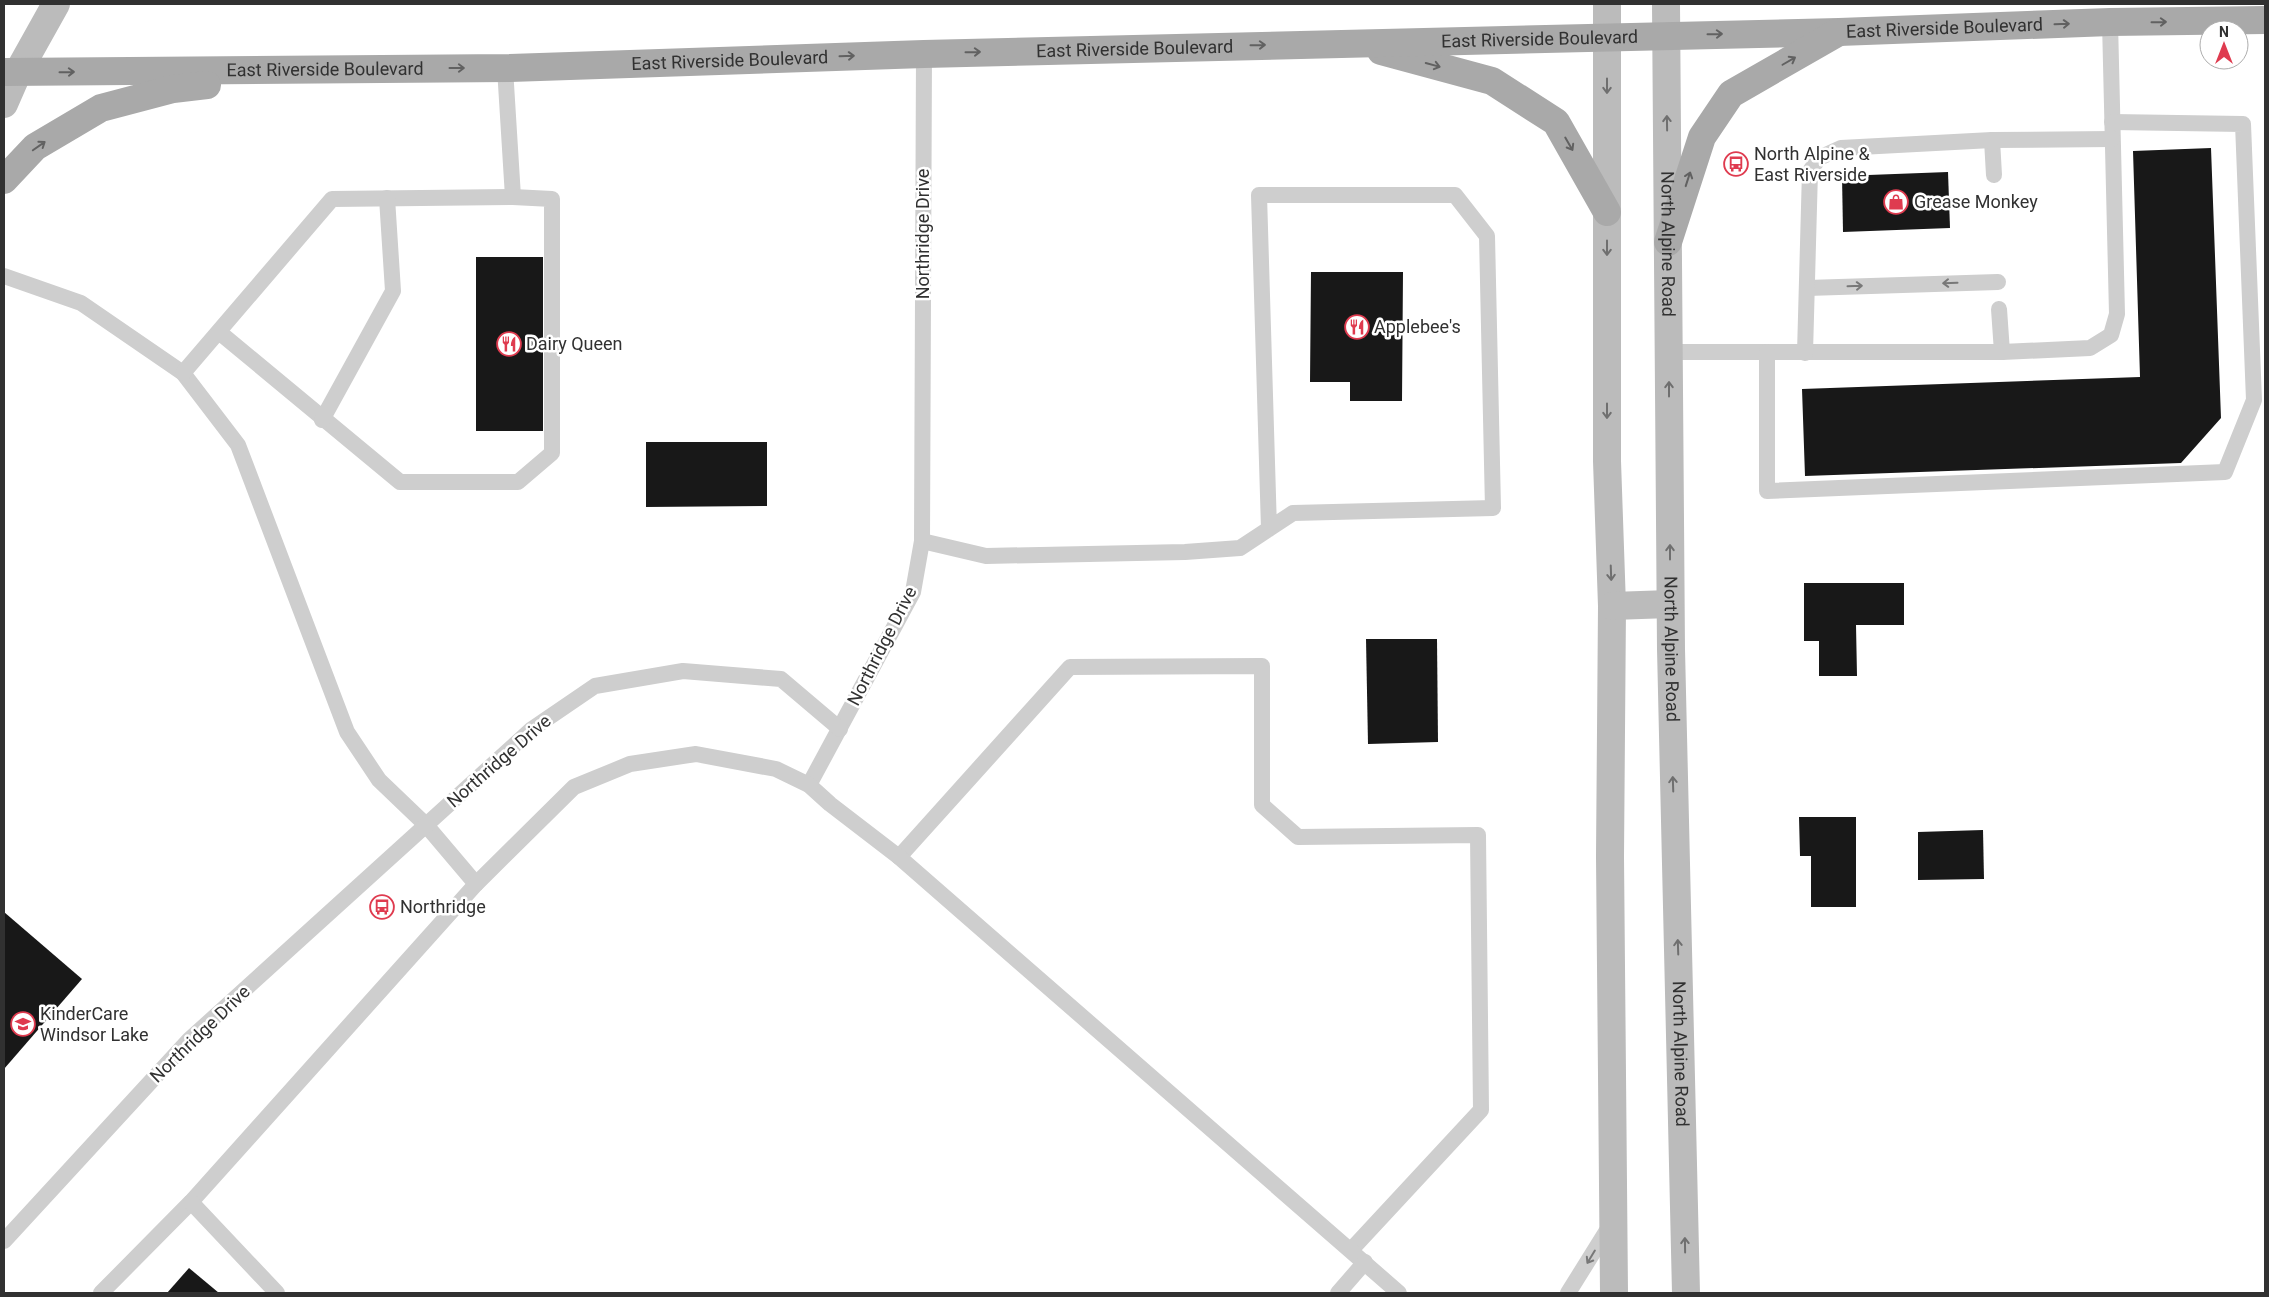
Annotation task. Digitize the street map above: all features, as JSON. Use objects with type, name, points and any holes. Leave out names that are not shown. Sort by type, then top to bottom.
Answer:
[{"type":"main road","points":[[4,104],[11,72],[56,4]]},
{"type":"main road","points":[[1607,4],[1606,461],[1612,606],[1610,857],[1614,1293]]},
{"type":"main road","name":"North Alpine Road","points":[[1666,4],[1670,604],[1686,1293]]},
{"type":"main road","name":"East Riverside Boulevard","points":[[11,72],[505,68],[924,54],[1839,32],[2110,22],[2265,20]]},
{"type":"main road","points":[[1668,242],[1702,137],[1731,94],[1839,32]]},
{"type":"main road","points":[[1353,43],[1492,81],[1556,122],[1607,212]]},
{"type":"main road","points":[[4,180],[35,147],[101,108],[173,89],[319,69]]},
{"type":"main road","points":[[1612,606],[1670,604]]},
{"type":"lane","points":[[1669,352],[2002,352],[2090,348],[2111,335],[2117,314],[2110,22]]},
{"type":"lane","name":"Northridge Drive","points":[[4,1241],[189,1040],[532,729],[595,686],[683,671],[781,679],[840,729],[913,592],[922,541],[924,54]]},
{"type":"lane","points":[[505,68],[513,197]]},
{"type":"lane","points":[[1767,352],[1767,491],[2225,472],[2254,400],[2243,124],[2112,130],[1992,140],[1841,148],[1819,158],[1810,171],[1805,353]]},
{"type":"lane","points":[[1992,140],[1994,175]]},
{"type":"lane","points":[[922,541],[986,556],[1185,552],[1240,548],[1269,530],[1293,513],[1492,508],[1486,236],[1454,195],[1259,195],[1269,530]]},
{"type":"lane","points":[[183,373],[332,198],[552,198],[552,453],[518,482],[400,482],[322,420],[218,332]]},
{"type":"lane","points":[[322,420],[393,291],[387,198]]},
{"type":"lane","points":[[4,276],[81,303],[183,373],[238,445],[347,732],[379,780],[426,826],[476,884]]},
{"type":"lane","points":[[1807,288],[1998,282]]},
{"type":"lane","points":[[1999,309],[2002,352]]},
{"type":"lane","points":[[899,857],[1070,668],[1262,666],[1262,805],[1298,837],[1478,836],[1481,1110],[1351,1250]]},
{"type":"lane","points":[[809,785],[840,729]]},
{"type":"lane","points":[[101,1293],[191,1202],[476,884],[574,787],[630,764],[696,754],[776,769],[809,785],[830,804],[899,857],[1127,1058],[1399,1293]]},
{"type":"lane","points":[[191,1202],[277,1293]]},
{"type":"lane","points":[[1568,1293],[1614,1220]]},
{"type":"lane","points":[[1338,1293],[1365,1262]]},
{"type":"building","points":[[2211,148],[2221,418],[2181,463],[1805,476],[1802,389],[2140,377],[2133,151]]},
{"type":"building","name":"Grease Monkey","points":[[1948,172],[1950,228],[1843,232],[1842,176]]},
{"type":"building","name":"Dairy Queen","points":[[476,257],[543,257],[543,431],[476,431]]},
{"type":"building","name":"Applebee's","points":[[1311,272],[1403,272],[1402,401],[1350,401],[1350,382],[1310,382]]},
{"type":"building","points":[[646,442],[767,442],[767,506],[646,507]]},
{"type":"building","points":[[1804,583],[1904,583],[1904,625],[1856,625],[1857,676],[1819,676],[1819,641],[1804,641]]},
{"type":"building","points":[[1366,639],[1437,639],[1438,742],[1368,744]]},
{"type":"building","points":[[1799,817],[1856,817],[1856,907],[1811,907],[1811,856],[1800,856]]},
{"type":"building","points":[[1983,830],[1984,879],[1918,880],[1918,832]]},
{"type":"building","name":"KinderCare Windsor Lake","points":[[4,912],[82,979],[4,1069]]},
{"type":"building","points":[[189,1268],[219,1293],[167,1293]]},
{"type":"place","name":"North Alpine & East Riverside","points":[[1736,164]]},
{"type":"place","name":"Grease Monkey","points":[[1896,202]]},
{"type":"place","name":"Applebee's","points":[[1357,327]]},
{"type":"place","name":"Dairy Queen","points":[[509,344]]},
{"type":"place","name":"Northridge","points":[[382,907]]},
{"type":"place","name":"KinderCare Windsor Lake","points":[[23,1024]]}]
